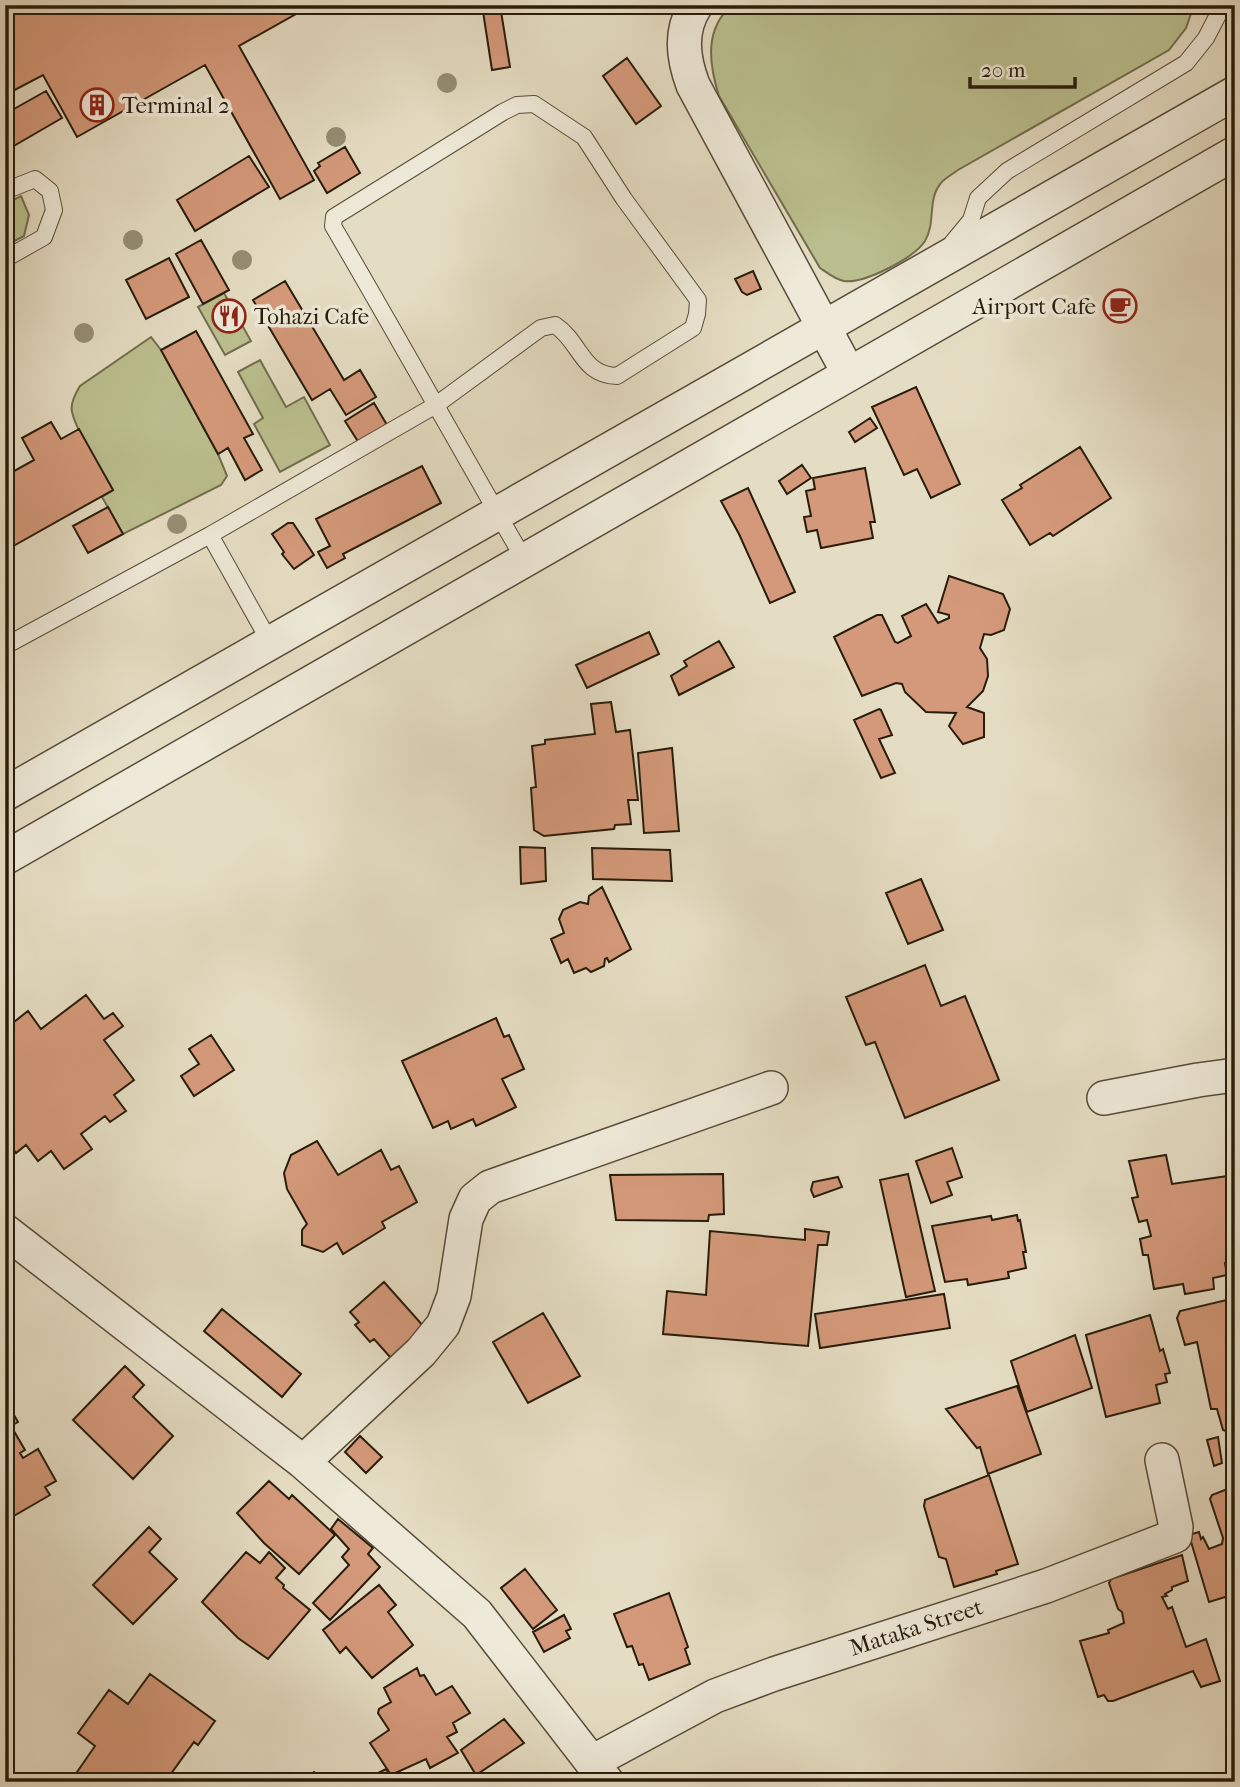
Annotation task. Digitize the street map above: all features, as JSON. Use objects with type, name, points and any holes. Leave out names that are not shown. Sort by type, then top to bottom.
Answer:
[{"type":"street","points":[[696,5],[684,37],[685,62],[693,85],[849,374]]},
{"type":"street","points":[[5,794],[1235,93]]},
{"type":"street","points":[[5,858],[1235,153]]},
{"type":"street","points":[[1104,1098],[1235,1075]]},
{"type":"street","points":[[303,1462],[421,1352],[443,1325],[454,1296],[466,1219],[475,1199],[490,1187],[771,1088]]},
{"type":"street","points":[[5,1231],[303,1462],[477,1614],[600,1772]]},
{"type":"street","name":"Mataka Street","points":[[600,1772],[715,1696],[774,1674],[1046,1586],[1175,1536],[1177,1527],[1162,1460]]},
{"type":"lane","points":[[934,264],[971,220],[978,198],[1007,171],[1186,63],[1206,38],[1220,9],[1226,5]]},
{"type":"lane","points":[[5,646],[210,535],[436,405],[541,328],[555,325],[566,332],[590,367],[603,376],[617,376],[693,328],[698,300],[624,199],[584,138],[534,104],[517,105],[503,112],[334,217],[333,226],[364,279],[436,405],[497,513],[525,561]]},
{"type":"lane","points":[[5,191],[35,179],[50,191],[54,210],[44,237],[5,259]]},
{"type":"lane","points":[[210,535],[271,644]]},
{"type":"green space","points":[[732,5],[1194,5],[1186,28],[1169,50],[945,179],[934,196],[930,227],[925,241],[911,255],[876,274],[844,281],[834,278],[820,268],[719,96],[711,48],[717,25]]},
{"type":"green space","points":[[21,196],[29,215],[24,236],[5,246],[5,204]]},
{"type":"green space","points":[[224,293],[251,341],[225,355],[198,307]]},
{"type":"green space","points":[[151,337],[161,350],[218,454],[227,476],[221,485],[123,534],[102,497],[113,490],[79,431],[72,405],[80,386]]},
{"type":"green space","points":[[260,360],[286,407],[304,397],[330,445],[280,472],[254,424],[263,418],[238,372]]},
{"type":"building","name":"Terminal 2","points":[[5,5],[312,5],[239,46],[314,180],[280,199],[205,65],[77,137],[43,75],[5,95]]},
{"type":"building","points":[[482,5],[500,5],[510,67],[492,70]]},
{"type":"building","points":[[627,58],[661,106],[636,124],[603,76]]},
{"type":"building","points":[[46,91],[62,118],[5,151],[5,114]]},
{"type":"building","points":[[345,147],[360,173],[327,193],[314,171],[320,166],[318,163]]},
{"type":"building","points":[[249,156],[269,187],[195,231],[177,200]]},
{"type":"building","points":[[201,240],[229,290],[203,304],[176,254]]},
{"type":"building","points":[[169,258],[189,297],[146,319],[126,280]]},
{"type":"building","points":[[753,271],[761,289],[747,295],[742,292],[735,279]]},
{"type":"building","points":[[285,281],[344,380],[360,370],[376,397],[346,415],[330,389],[312,400],[253,300]]},
{"type":"building","points":[[196,331],[253,434],[244,438],[262,470],[245,480],[228,448],[218,454],[161,350]]},
{"type":"building","points":[[916,387],[960,484],[931,498],[917,469],[904,475],[872,407]]},
{"type":"building","points":[[374,403],[387,425],[359,443],[345,421]]},
{"type":"building","points":[[870,418],[877,428],[855,442],[849,432]]},
{"type":"building","points":[[51,422],[61,439],[79,429],[113,490],[8,549],[5,545],[5,476],[34,460],[22,438]]},
{"type":"building","points":[[1080,447],[1111,498],[1053,536],[1050,533],[1030,545],[1002,500],[1022,488],[1020,485]]},
{"type":"building","points":[[802,465],[811,478],[787,494],[779,481]]},
{"type":"building","points":[[422,466],[441,503],[343,554],[345,558],[327,568],[318,552],[330,546],[316,519]]},
{"type":"building","points":[[865,468],[875,522],[870,522],[873,538],[821,548],[817,530],[807,532],[804,517],[811,516],[806,491],[815,489],[813,478]]},
{"type":"building","points":[[748,488],[795,592],[770,603],[721,501]]},
{"type":"building","points":[[108,507],[123,534],[88,553],[73,526]]},
{"type":"building","points":[[288,523],[293,523],[314,555],[294,569],[282,554],[284,552],[272,534]]},
{"type":"building","points":[[949,576],[1003,594],[1010,609],[1004,630],[991,635],[984,634],[980,648],[987,659],[988,676],[983,691],[967,707],[984,713],[984,737],[963,744],[949,726],[956,713],[926,712],[905,692],[902,684],[896,683],[862,696],[834,637],[882,615],[895,642],[898,643],[911,636],[902,616],[926,604],[938,623],[949,618],[949,615],[938,612]]},
{"type":"building","points":[[649,632],[659,654],[587,688],[576,665]]},
{"type":"building","points":[[719,641],[734,667],[679,695],[671,676],[687,666],[684,661]]},
{"type":"building","points":[[611,702],[616,732],[630,730],[638,800],[628,800],[631,824],[615,825],[614,829],[544,836],[534,830],[531,788],[536,787],[532,746],[545,744],[545,740],[595,734],[591,704]]},
{"type":"building","points":[[879,709],[892,735],[879,739],[895,773],[881,778],[854,720]]},
{"type":"building","points":[[672,748],[679,831],[644,833],[638,753]]},
{"type":"building","points":[[520,847],[545,848],[546,881],[521,884]]},
{"type":"building","points":[[592,848],[670,850],[672,881],[593,879]]},
{"type":"building","points":[[921,879],[943,930],[908,944],[886,893]]},
{"type":"building","points":[[602,887],[631,949],[609,962],[605,959],[604,966],[591,972],[586,968],[574,973],[568,959],[561,963],[551,939],[564,933],[559,919],[563,910],[580,902],[588,904],[589,896]]},
{"type":"building","points":[[925,965],[941,1006],[965,996],[999,1080],[905,1118],[875,1042],[866,1045],[846,997]]},
{"type":"building","points":[[86,995],[104,1019],[113,1013],[123,1026],[104,1040],[134,1080],[114,1095],[126,1111],[110,1122],[105,1116],[81,1134],[92,1149],[64,1169],[51,1151],[38,1161],[26,1145],[16,1153],[5,1138],[5,1029],[28,1011],[41,1029]]},
{"type":"building","points":[[496,1018],[504,1037],[509,1035],[524,1069],[502,1079],[516,1107],[476,1126],[473,1119],[451,1129],[448,1121],[433,1128],[402,1061]]},
{"type":"building","points":[[211,1035],[234,1070],[194,1096],[181,1076],[199,1064],[189,1049]]},
{"type":"building","points":[[317,1141],[338,1175],[381,1150],[391,1170],[399,1166],[417,1202],[382,1222],[385,1228],[343,1254],[337,1243],[323,1252],[302,1245],[302,1230],[307,1224],[287,1189],[284,1173],[291,1155]]},
{"type":"building","points":[[952,1148],[962,1177],[947,1182],[952,1195],[931,1203],[916,1161]]},
{"type":"building","points":[[1166,1155],[1172,1184],[1235,1175],[1235,1261],[1225,1263],[1227,1275],[1213,1278],[1214,1289],[1185,1294],[1183,1284],[1154,1289],[1148,1255],[1143,1255],[1140,1239],[1151,1236],[1147,1220],[1139,1222],[1132,1198],[1138,1197],[1129,1161]]},
{"type":"building","points":[[723,1174],[724,1214],[709,1215],[708,1221],[616,1220],[610,1175]]},
{"type":"building","points":[[908,1174],[935,1291],[906,1297],[880,1180]]},
{"type":"building","points":[[838,1177],[842,1187],[814,1197],[811,1190],[813,1182]]},
{"type":"building","points":[[1017,1215],[1026,1252],[1023,1252],[1026,1268],[1008,1272],[1009,1278],[968,1285],[967,1279],[945,1282],[932,1226],[991,1216],[992,1220]]},
{"type":"building","points":[[805,1229],[829,1232],[827,1245],[818,1245],[808,1346],[663,1334],[667,1291],[706,1295],[710,1231],[805,1240]]},
{"type":"building","points":[[384,1282],[425,1328],[391,1358],[374,1339],[370,1342],[355,1325],[359,1322],[350,1312]]},
{"type":"building","points":[[944,1294],[950,1328],[820,1348],[815,1314]]},
{"type":"building","points":[[1235,1298],[1235,1431],[1228,1432],[1223,1430],[1217,1409],[1211,1409],[1197,1342],[1185,1345],[1177,1318],[1180,1311]]},
{"type":"building","points":[[222,1309],[301,1374],[282,1397],[204,1331]]},
{"type":"building","points":[[543,1313],[580,1376],[528,1403],[493,1342]]},
{"type":"building","points":[[1150,1315],[1160,1351],[1163,1349],[1170,1373],[1165,1374],[1167,1382],[1156,1385],[1160,1403],[1106,1417],[1086,1335]]},
{"type":"building","points":[[1075,1335],[1092,1388],[1027,1412],[1011,1361]]},
{"type":"building","points":[[125,1366],[144,1385],[133,1397],[173,1436],[133,1479],[73,1420]]},
{"type":"building","points":[[1017,1386],[1041,1454],[988,1474],[980,1447],[977,1448],[946,1409]]},
{"type":"building","points":[[7,1403],[18,1422],[11,1426],[25,1450],[20,1453],[23,1458],[38,1449],[56,1481],[45,1487],[50,1495],[5,1521],[5,1404]]},
{"type":"building","points":[[360,1436],[382,1457],[366,1473],[345,1452]]},
{"type":"building","points":[[1218,1437],[1222,1463],[1214,1466],[1207,1440]]},
{"type":"building","points":[[989,1475],[1018,1564],[996,1571],[997,1574],[954,1587],[946,1559],[939,1557],[924,1506],[925,1500]]},
{"type":"building","points":[[269,1481],[289,1499],[292,1495],[335,1535],[299,1574],[264,1543],[237,1513]]},
{"type":"building","points":[[1235,1486],[1235,1594],[1209,1602],[1189,1535],[1199,1532],[1209,1549],[1222,1544],[1223,1538],[1210,1499],[1212,1495]]},
{"type":"building","points":[[338,1519],[373,1548],[368,1554],[380,1567],[330,1620],[313,1603],[349,1565],[342,1557],[349,1549],[331,1529]]},
{"type":"building","points":[[149,1527],[161,1539],[149,1552],[177,1579],[133,1624],[93,1585]]},
{"type":"building","points":[[246,1552],[260,1563],[269,1552],[285,1568],[276,1578],[284,1585],[283,1588],[310,1610],[268,1659],[238,1638],[202,1602]]},
{"type":"building","points":[[1182,1555],[1188,1581],[1172,1587],[1172,1590],[1165,1594],[1167,1596],[1162,1597],[1168,1609],[1172,1607],[1186,1647],[1206,1639],[1220,1681],[1201,1687],[1193,1671],[1113,1701],[1108,1701],[1104,1695],[1098,1697],[1080,1641],[1109,1633],[1108,1630],[1124,1623],[1109,1583],[1111,1579]]},
{"type":"building","points":[[525,1569],[557,1610],[533,1629],[501,1588]]},
{"type":"building","points":[[379,1585],[396,1605],[388,1612],[413,1645],[372,1678],[346,1647],[340,1653],[323,1630]]},
{"type":"building","points":[[669,1593],[688,1647],[685,1649],[690,1664],[649,1680],[643,1664],[639,1665],[632,1646],[627,1647],[614,1614]]},
{"type":"building","points":[[564,1615],[571,1629],[566,1631],[570,1638],[544,1652],[533,1632]]},
{"type":"building","points":[[417,1668],[420,1676],[424,1675],[436,1695],[452,1686],[470,1713],[453,1723],[457,1732],[447,1737],[458,1753],[430,1768],[426,1759],[391,1775],[370,1743],[389,1730],[378,1713],[379,1709],[391,1702],[384,1688]]},
{"type":"building","points":[[150,1674],[215,1721],[198,1745],[194,1742],[165,1782],[84,1782],[75,1775],[95,1746],[78,1733],[109,1690],[128,1704]]},
{"type":"building","points":[[504,1719],[524,1743],[476,1775],[461,1750]]},
{"type":"building","points":[[386,1769],[395,1782],[370,1782],[368,1778]]},
{"type":"building","points":[[314,1772],[324,1782],[300,1782]]},
{"type":"building","points":[[260,1774],[266,1782],[248,1782]]},
{"type":"building","points":[[542,1774],[546,1782],[530,1782]]},
{"type":"place","name":"Terminal 2","points":[[97,105]]},
{"type":"place","name":"Airport Cafe","points":[[1120,306]]},
{"type":"place","name":"Tohazi Cafe","points":[[229,316]]}]
